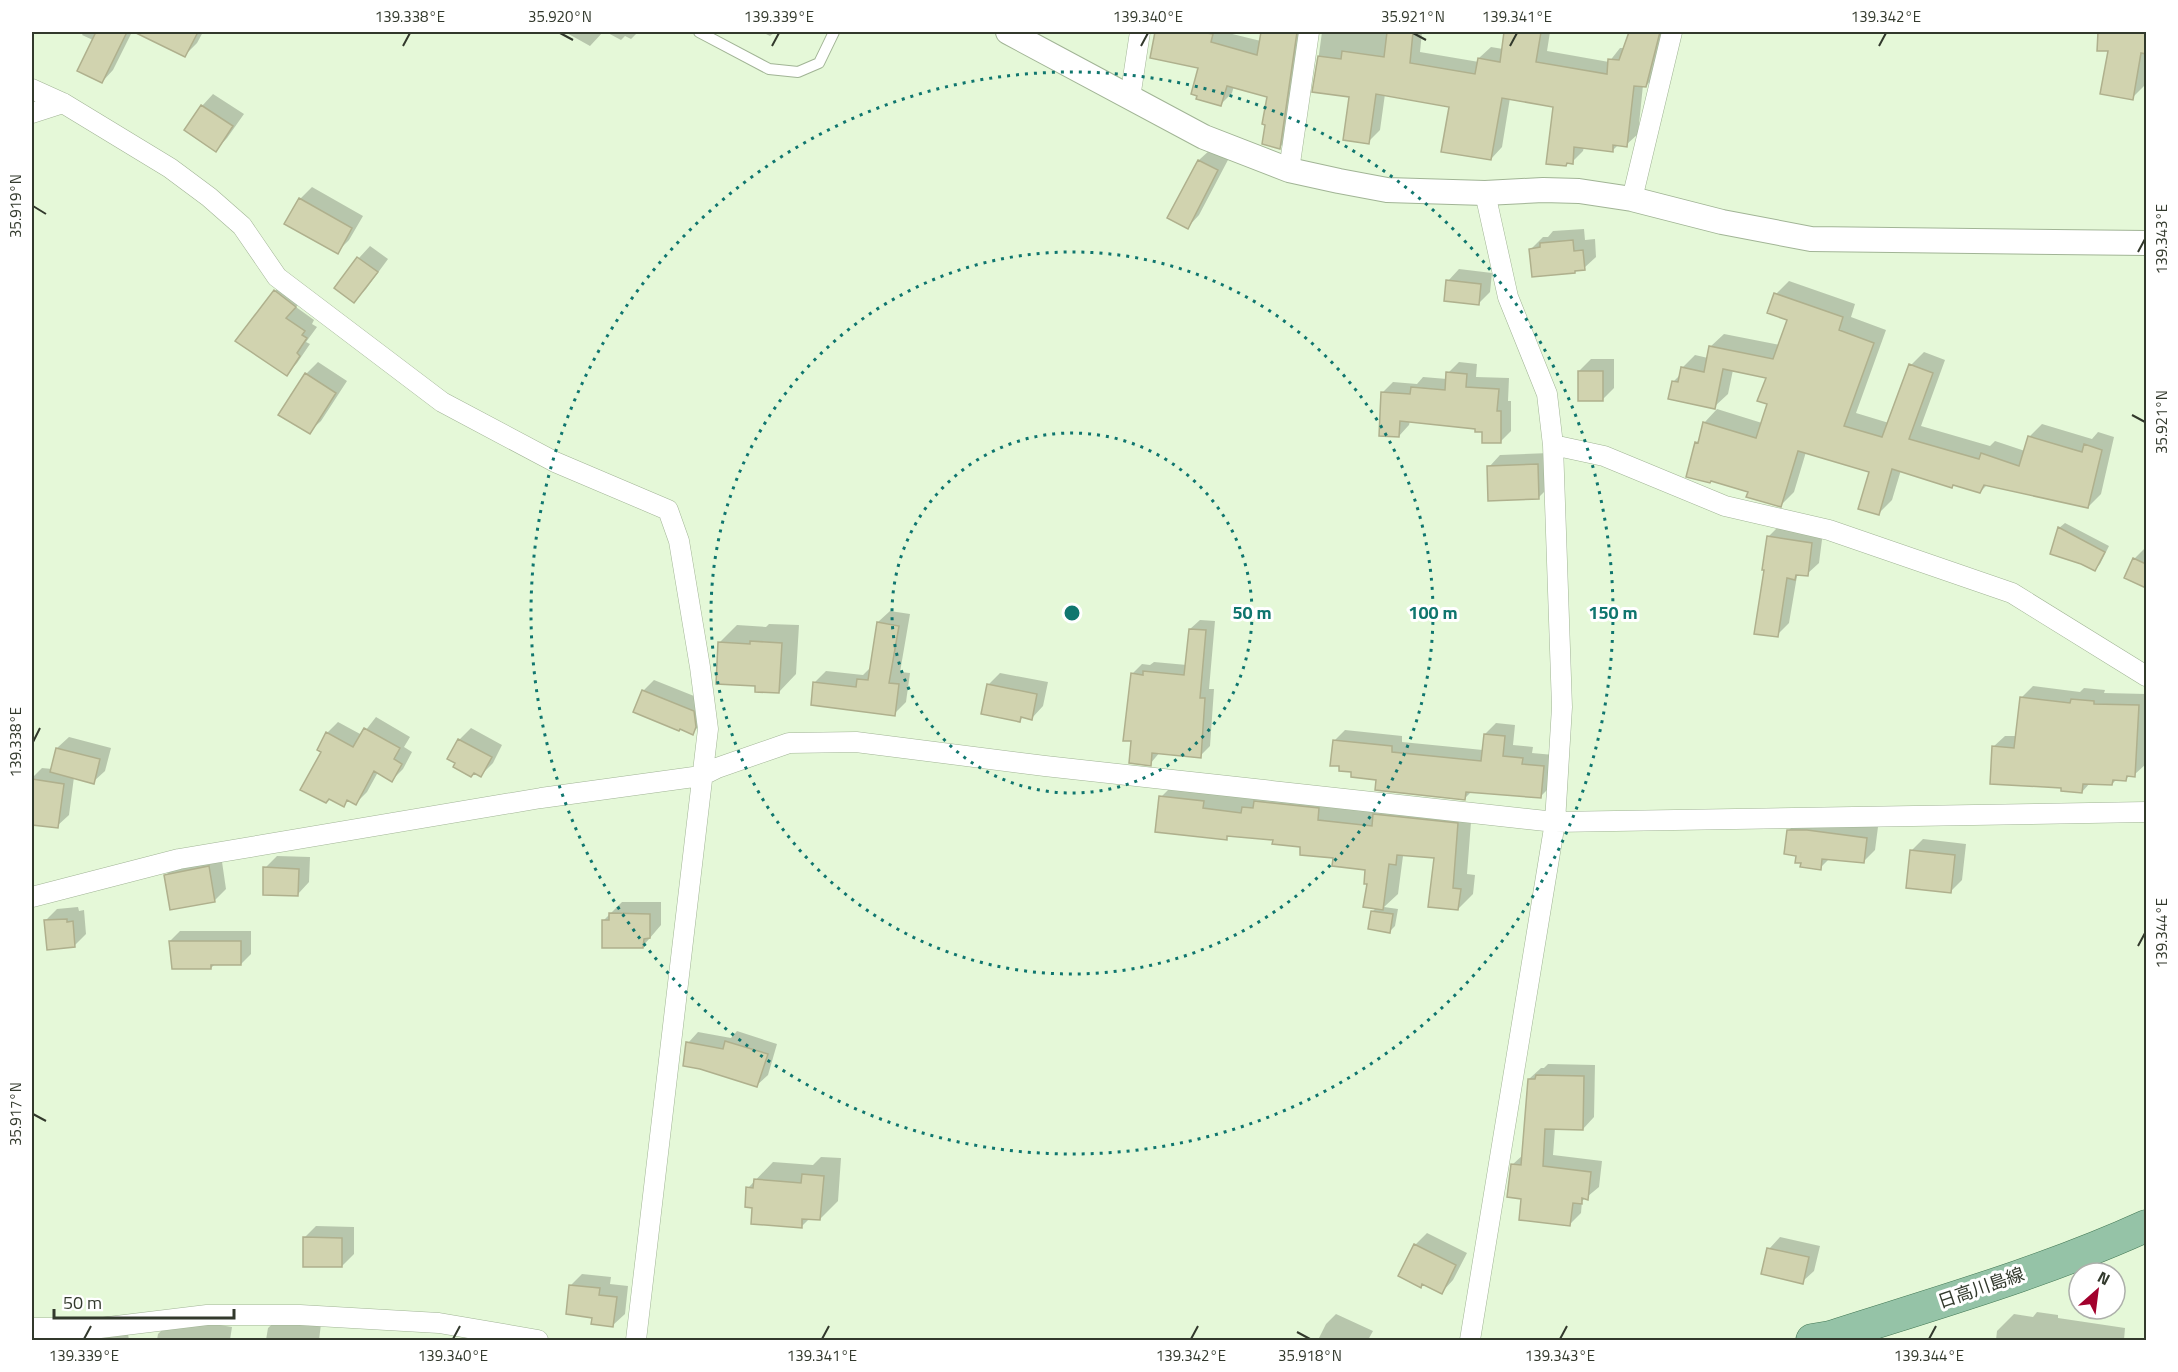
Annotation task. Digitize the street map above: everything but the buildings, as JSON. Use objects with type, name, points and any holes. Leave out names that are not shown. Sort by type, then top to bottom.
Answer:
[{"type":"main road","name":"日高川島線","points":[[1812,1341],[1989,1286],[2102,1246],[2146,1226]]},
{"type":"street","points":[[1008,32],[1204,137],[1289,170],[1387,190],[1485,193],[1543,189],[1579,190],[1632,199],[1722,222],[1811,238],[2146,243]]},
{"type":"street","points":[[1130,98],[1140,32]]},
{"type":"street","points":[[1289,170],[1309,32]]},
{"type":"street","points":[[1632,199],[1672,32]]},
{"type":"street","points":[[32,89],[63,103],[170,168],[209,197],[242,226],[277,277],[442,402],[555,462],[668,510],[679,541],[708,729],[636,1341]]},
{"type":"street","points":[[32,113],[63,103]]},
{"type":"street","points":[[1470,1341],[1555,822],[1562,706],[1553,445],[1546,394],[1508,297],[1485,193]]},
{"type":"street","points":[[1553,445],[1604,456],[1725,507],[1829,530],[2012,593],[2146,676]]},
{"type":"street","points":[[32,897],[179,858],[541,798],[701,776],[717,768],[789,743],[856,742],[1045,766],[1555,822],[2146,812]]},
{"type":"street","points":[[32,1328],[100,1328],[207,1315],[300,1315],[439,1323],[538,1341]]},
{"type":"lane","points":[[699,32],[769,69],[798,72],[819,63],[834,32]]}]
